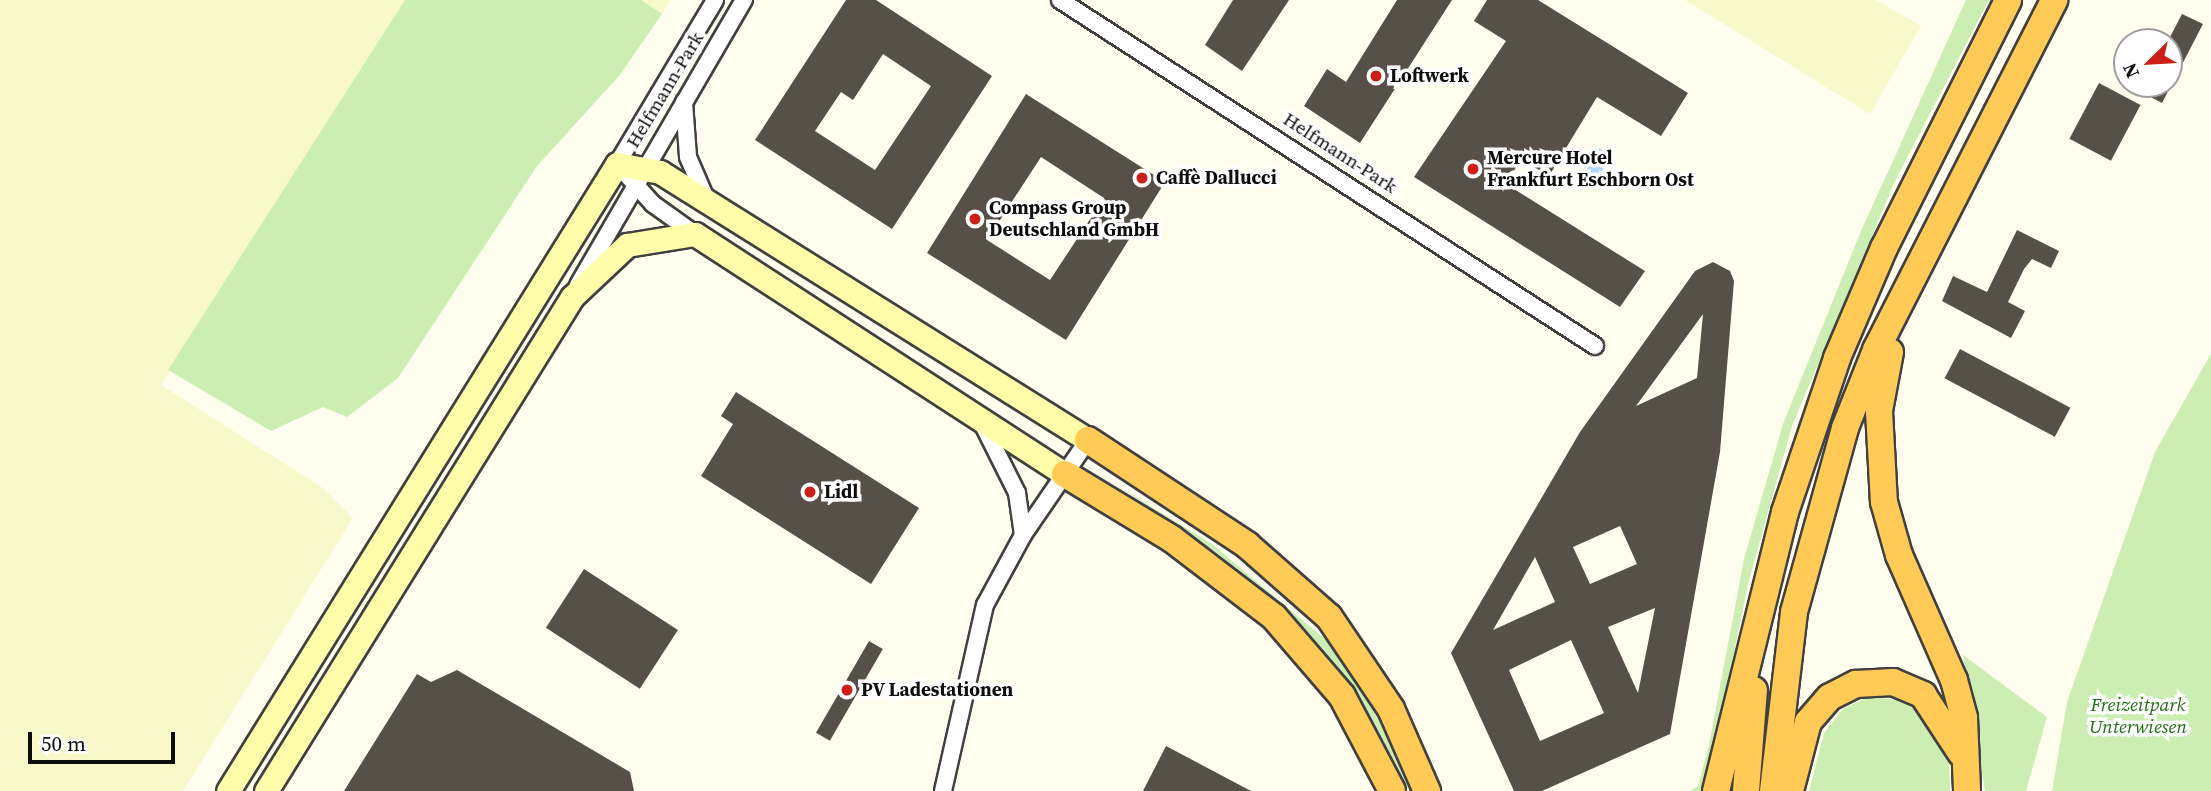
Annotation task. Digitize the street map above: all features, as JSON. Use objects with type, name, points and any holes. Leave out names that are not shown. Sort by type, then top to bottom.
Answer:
[{"type":"highway","points":[[1716,791],[1786,512],[1837,358],[1884,248],[2008,0]]},
{"type":"highway","points":[[1773,791],[1781,686],[1817,513],[1876,350],[2054,0]]},
{"type":"highway","points":[[1933,235],[1882,385],[1879,469],[1899,555],[1954,680],[1964,718],[1967,791]]},
{"type":"highway","points":[[1088,440],[1247,544],[1329,617],[1391,709],[1427,791]]},
{"type":"highway","points":[[1065,474],[1172,539],[1274,617],[1342,696],[1392,791]]},
{"type":"highway","points":[[1746,791],[1759,622]]},
{"type":"highway","points":[[1790,791],[1808,722],[1830,697],[1856,684],[1893,682],[1923,695],[1945,720],[1965,764]]},
{"type":"main road","points":[[228,791],[617,164],[708,203],[1088,440]]},
{"type":"main road","points":[[266,791],[572,297],[627,246],[695,234],[1065,474]]},
{"type":"street","name":"Helfmann-Park","points":[[617,164],[715,0]]},
{"type":"street","name":"Helfmann-Park","points":[[572,297],[639,174],[744,0]]},
{"type":"street","name":"Helfmann-Park","points":[[1060,0],[1595,346]]},
{"type":"street","points":[[684,101],[688,157],[708,203]]},
{"type":"street","points":[[639,174],[695,234]]},
{"type":"street","points":[[977,415],[1017,493],[1023,536]]},
{"type":"street","points":[[943,791],[974,639],[1000,572],[1088,440]]},
{"type":"green space","points":[[0,0],[405,0],[161,385],[323,488],[353,518],[183,791],[0,791]]},
{"type":"green space","points":[[405,0],[641,0],[662,14],[619,76],[537,166],[398,378],[347,417],[323,407],[271,431],[168,370]]},
{"type":"green space","points":[[641,0],[670,0],[662,14]]},
{"type":"green space","points":[[1685,0],[1876,0],[1921,26],[1870,114]]},
{"type":"green space","points":[[1966,0],[1989,0],[1895,181],[1792,426],[1748,584],[1706,791],[1690,791],[1698,786],[1709,745],[1744,559],[1783,424],[1861,231]]},
{"type":"green space","name":"Freizeitpark Unterwiesen","points":[[2211,354],[2211,791],[2052,791],[2067,702],[2155,452]]},
{"type":"green space","points":[[1118,486],[1212,544],[1337,649],[1377,706],[1416,791],[1409,791],[1354,690],[1292,616],[1217,553]]},
{"type":"green space","points":[[1963,655],[2047,717],[2026,791],[1985,791]]},
{"type":"green space","points":[[1868,697],[1909,701],[1934,724],[1949,759],[1950,791],[1809,791],[1824,733],[1843,709]]},
{"type":"water","points":[[1599,148],[1611,155],[1597,180],[1584,173]]},
{"type":"building","points":[[846,0],[876,0],[992,76],[892,229],[755,140]],"holes":[[[883,54],[931,86],[875,170],[815,131],[841,92],[853,100]]]},
{"type":"building","points":[[1233,0],[1289,0],[1242,71],[1205,45]]},
{"type":"building","name":"Loftwerk","points":[[1397,0],[1452,0],[1360,143],[1304,106],[1327,69],[1346,82]]},
{"type":"building","points":[[1487,0],[1538,0],[1688,93],[1661,136],[1597,97],[1549,176],[1521,159],[1506,184],[1645,271],[1620,307],[1414,177],[1506,41],[1474,21]]},
{"type":"building","points":[[2182,14],[2203,24],[2183,63],[2183,28],[2175,28]]},
{"type":"building","points":[[2099,83],[2113,90],[2113,98],[2127,98],[2140,105],[2111,161],[2069,139]]},
{"type":"building","name":"Compass Group Deutschland GmbH","points":[[1026,94],[1165,182],[1066,340],[927,253]],"holes":[[[1041,157],[1104,198],[1050,280],[987,240]]]},
{"type":"building","points":[[2017,230],[2059,251],[2051,268],[2032,259],[2024,269],[2008,302],[2025,311],[2011,338],[1942,301],[1953,276],[1987,292]]},
{"type":"building","points":[[1713,262],[1730,271],[1734,281],[1720,452],[1670,734],[1542,791],[1514,791],[1451,653],[1580,432],[1695,271]],"holes":[[[1703,314],[1697,378],[1636,406]],[[1620,526],[1637,564],[1590,584],[1573,547]],[[1535,557],[1555,602],[1493,630]],[[1655,608],[1638,693],[1608,627]],[[1571,640],[1604,713],[1540,741],[1509,670]]]},
{"type":"building","points":[[1960,349],[2070,408],[2055,437],[1945,378]]},
{"type":"building","name":"Lidl","points":[[736,392],[919,508],[871,584],[701,476],[733,424],[721,416]]},
{"type":"building","points":[[584,569],[678,630],[640,689],[546,628]]},
{"type":"building","name":"PV Ladestationen","points":[[869,641],[883,649],[830,741],[816,733]]},
{"type":"building","points":[[457,670],[630,772],[634,791],[344,791],[417,674],[431,682]]},
{"type":"building","points":[[1166,746],[1251,791],[1143,791]]},
{"type":"place","name":"Loftwerk","points":[[1376,76]]},
{"type":"place","name":"Mercure Hotel Frankfurt Eschborn Ost","points":[[1473,169]]},
{"type":"place","name":"Caffè Dallucci","points":[[1142,178]]},
{"type":"place","name":"Compass Group Deutschland GmbH","points":[[975,219]]},
{"type":"place","name":"Lidl","points":[[810,492]]},
{"type":"place","name":"PV Ladestationen","points":[[847,690]]}]
